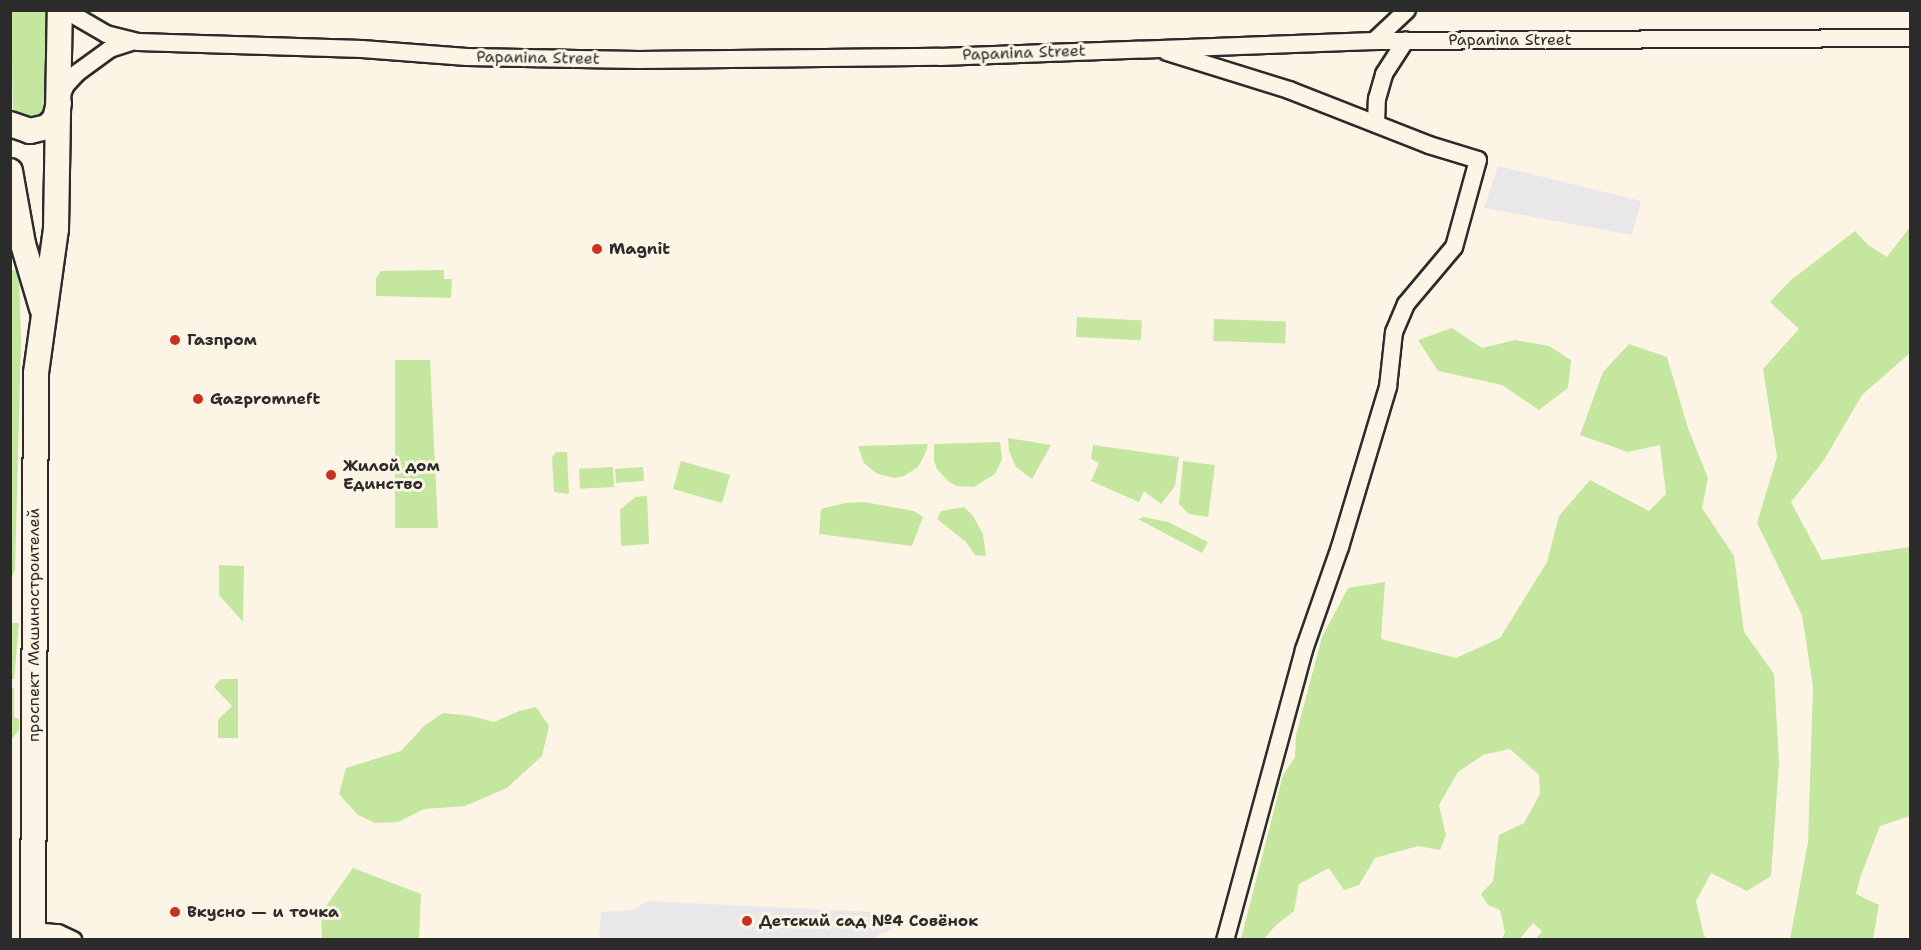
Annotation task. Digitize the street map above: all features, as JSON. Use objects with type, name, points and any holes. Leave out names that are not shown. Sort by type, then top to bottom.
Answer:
[{"type":"street","name":"проспект Машиностроителей","points":[[33,935],[36,373],[43,310],[57,229],[60,10]]},
{"type":"street","name":"Papanina Street","points":[[65,10],[106,34],[138,42],[362,49],[467,57],[732,61],[1406,40],[1911,38]]},
{"type":"street","points":[[1374,41],[1407,10]]},
{"type":"street","points":[[1376,124],[1377,99],[1384,74],[1406,40]]},
{"type":"street","name":"Papanina Street","points":[[60,99],[66,85],[77,73],[110,49],[138,42]]},
{"type":"street","points":[[1155,49],[1289,90],[1478,160],[1454,247],[1406,304],[1394,332],[1388,387],[1340,547],[1305,650],[1225,939]]},
{"type":"street","name":"проспект Машиностроителей","points":[[10,124],[30,131],[47,127],[57,115],[60,99]]},
{"type":"street","name":"проспект Машиностроителей","points":[[10,171],[22,244],[43,310]]},
{"type":"street","points":[[33,935],[58,933],[73,939]]},
{"type":"shaded area","points":[[1498,166],[1641,201],[1632,235],[1484,208]]},
{"type":"shaded area","name":"Детский сад №4 Совёнок","points":[[647,901],[893,913],[892,929],[869,940],[599,939],[601,912],[633,910]]},
{"type":"green space","points":[[11,11],[49,11],[47,110],[41,117],[30,120],[16,114],[13,108]]},
{"type":"green space","points":[[1910,227],[1910,353],[1862,395],[1824,460],[1791,502],[1822,560],[1910,547],[1910,816],[1880,826],[1861,875],[1856,894],[1879,905],[1873,939],[1790,939],[1808,842],[1813,687],[1802,615],[1757,523],[1777,457],[1763,369],[1799,329],[1770,302],[1791,280],[1855,231],[1868,245],[1887,257]]},
{"type":"green space","points":[[11,270],[19,270],[21,339],[15,570],[11,579]]},
{"type":"green space","points":[[444,270],[444,279],[452,279],[451,298],[376,296],[376,278],[381,271]]},
{"type":"green space","points":[[1077,317],[1142,320],[1141,340],[1076,337]]},
{"type":"green space","points":[[1214,319],[1286,322],[1285,343],[1213,341]]},
{"type":"green space","points":[[1452,328],[1482,348],[1515,340],[1549,346],[1571,360],[1568,388],[1539,410],[1502,385],[1438,371],[1418,340]]},
{"type":"green space","points":[[1629,344],[1667,357],[1688,428],[1708,478],[1702,508],[1734,556],[1744,632],[1774,674],[1779,764],[1771,876],[1747,891],[1711,873],[1696,901],[1704,936],[1709,939],[1536,939],[1542,931],[1533,923],[1520,939],[1502,939],[1505,932],[1500,910],[1488,905],[1481,894],[1493,881],[1499,835],[1524,823],[1540,794],[1539,775],[1510,749],[1483,755],[1458,772],[1439,805],[1446,835],[1440,850],[1418,846],[1375,858],[1359,885],[1344,890],[1329,868],[1299,884],[1294,911],[1275,926],[1264,939],[1241,939],[1283,775],[1295,757],[1296,735],[1322,637],[1348,588],[1385,582],[1381,639],[1456,658],[1500,638],[1547,562],[1559,516],[1590,480],[1649,511],[1666,494],[1660,445],[1628,452],[1580,435],[1603,372]]},
{"type":"green space","points":[[395,360],[430,360],[438,528],[395,528]]},
{"type":"green space","points":[[1008,438],[1051,445],[1032,479],[1016,467],[1009,451]]},
{"type":"green space","points":[[1000,442],[1002,459],[995,474],[974,487],[957,486],[949,482],[937,469],[934,461],[934,444]]},
{"type":"green space","points":[[928,444],[918,467],[904,476],[895,478],[878,474],[864,463],[858,446]]},
{"type":"green space","points":[[1093,445],[1179,457],[1175,486],[1161,504],[1144,491],[1139,502],[1091,481],[1099,463],[1091,459]]},
{"type":"green space","points":[[556,452],[567,452],[569,494],[554,492],[552,457]]},
{"type":"green space","points":[[681,461],[730,475],[722,503],[673,489]]},
{"type":"green space","points":[[1183,461],[1215,465],[1208,517],[1189,514],[1179,504]]},
{"type":"green space","points":[[613,467],[614,487],[580,489],[579,469]]},
{"type":"green space","points":[[643,467],[644,481],[616,483],[615,469]]},
{"type":"green space","points":[[647,496],[649,544],[621,546],[620,510],[635,497]]},
{"type":"green space","points":[[864,502],[914,511],[923,517],[912,546],[819,534],[821,509],[845,503]]},
{"type":"green space","points":[[964,507],[973,516],[983,534],[986,556],[975,555],[966,542],[937,519],[941,511]]},
{"type":"green space","points":[[1144,517],[1168,522],[1208,542],[1202,553],[1138,519]]},
{"type":"green space","points":[[219,565],[244,566],[243,622],[219,595]]},
{"type":"green space","points":[[11,623],[19,623],[14,679],[11,679]]},
{"type":"green space","points":[[221,679],[238,679],[238,738],[218,738],[218,720],[232,706],[214,687]]},
{"type":"green space","points":[[11,688],[14,688],[14,717],[19,719],[19,730],[11,740]]},
{"type":"green space","points":[[536,707],[549,726],[542,756],[507,788],[465,806],[424,809],[398,822],[375,823],[358,815],[339,794],[346,768],[401,751],[424,726],[443,713],[471,716],[494,722],[519,711]]},
{"type":"green space","points":[[11,754],[12,754],[12,939]]},
{"type":"green space","points":[[353,868],[421,894],[419,939],[322,939],[321,913]]},
{"type":"place","name":"Magnit","points":[[597,249]]},
{"type":"place","name":"Газпром","points":[[175,340]]},
{"type":"place","name":"Gazpromneft","points":[[198,399]]},
{"type":"place","name":"Жилой дом Единство","points":[[331,475]]},
{"type":"place","name":"Вкусно — и точка","points":[[175,912]]},
{"type":"place","name":"Детский сад №4 Совёнок","points":[[747,921]]}]
